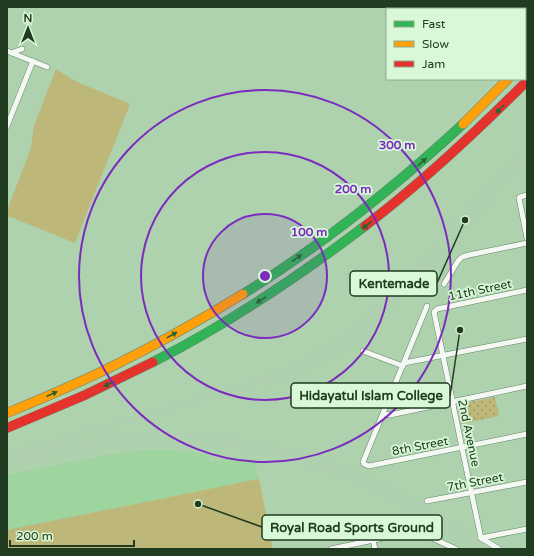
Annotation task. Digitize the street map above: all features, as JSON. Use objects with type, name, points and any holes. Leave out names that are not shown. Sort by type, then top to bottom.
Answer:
[{"type":"highway","points":[[10,411],[78,383],[138,354],[235,299],[277,272],[322,242],[395,185],[446,141],[494,95],[507,80]]},
{"type":"highway","points":[[7,428],[52,410],[144,367],[210,331],[274,292],[335,250],[398,202],[474,135],[527,81]]},
{"type":"street","points":[[9,52],[22,49]]},
{"type":"street","points":[[9,52],[47,66]]},
{"type":"street","points":[[7,126],[33,61]]},
{"type":"street","points":[[527,195],[520,197],[519,200],[527,238]]},
{"type":"street","points":[[444,284],[462,257],[527,243]]},
{"type":"street","name":"11th Street","points":[[437,309],[527,290]]},
{"type":"street","points":[[427,306],[383,414],[390,415],[527,386]]},
{"type":"street","name":"2nd Avenue","points":[[437,309],[434,314],[481,538]]},
{"type":"street","points":[[363,350],[403,365],[527,338]]},
{"type":"street","name":"8th Street","points":[[383,414],[363,462],[369,466],[527,434]]},
{"type":"street","name":"7th Street","points":[[427,501],[527,482]]},
{"type":"street","points":[[481,538],[527,529]]},
{"type":"street","points":[[331,549],[416,531],[456,549]]},
{"type":"street","points":[[481,538],[499,549]]},
{"type":"street","points":[[373,540],[375,549]]},
{"type":"shaded area","points":[[56,69],[75,81],[130,104],[75,243],[8,216],[8,208],[31,148],[34,126]]},
{"type":"shaded area","points":[[495,397],[499,416],[461,424],[458,408],[460,404]]},
{"type":"shaded area","points":[[143,450],[171,450],[208,454],[209,462],[226,460],[255,462],[259,479],[7,530],[7,475],[112,454]]},
{"type":"shaded area","points":[[259,479],[273,549],[7,549],[7,530]]},
{"type":"railway","points":[[7,455],[216,395],[259,381],[294,366],[324,349],[370,315],[394,291],[527,146]]},
{"type":"railway","points":[[265,384],[326,359],[345,347],[369,328],[412,285],[527,155]]},
{"type":"railway","points":[[42,450],[109,439],[160,435],[203,436],[256,443],[307,456],[358,473],[396,491],[491,549]]},
{"type":"railway","points":[[42,457],[121,444],[169,442],[217,444],[241,447],[311,463]]},
{"type":"railway","points":[[16,457],[48,451]]},
{"type":"railway","points":[[20,464],[48,458]]},
{"type":"railway","points":[[7,465],[25,461]]},
{"type":"railway","points":[[305,464],[333,473]]},
{"type":"railway","points":[[328,469],[368,485],[406,504],[479,549]]},
{"type":"traffic: fast","points":[[243,294],[301,256],[357,214],[384,193],[463,124]]},
{"type":"traffic: fast","points":[[153,362],[208,332],[262,299],[365,226]]},
{"type":"traffic: slow","points":[[463,124],[507,80]]},
{"type":"traffic: slow","points":[[7,413],[95,375],[125,360],[210,314],[243,294]]},
{"type":"traffic: jam","points":[[365,226],[408,192],[449,156],[527,81]]},
{"type":"traffic: jam","points":[[7,428],[85,395],[153,362]]},
{"type":"place","name":"Kentemade","points":[[465,220]]},
{"type":"place","name":"Hidayatul Islam College","points":[[460,330]]},
{"type":"place","name":"Royal Road Sports Ground","points":[[198,504]]}]
